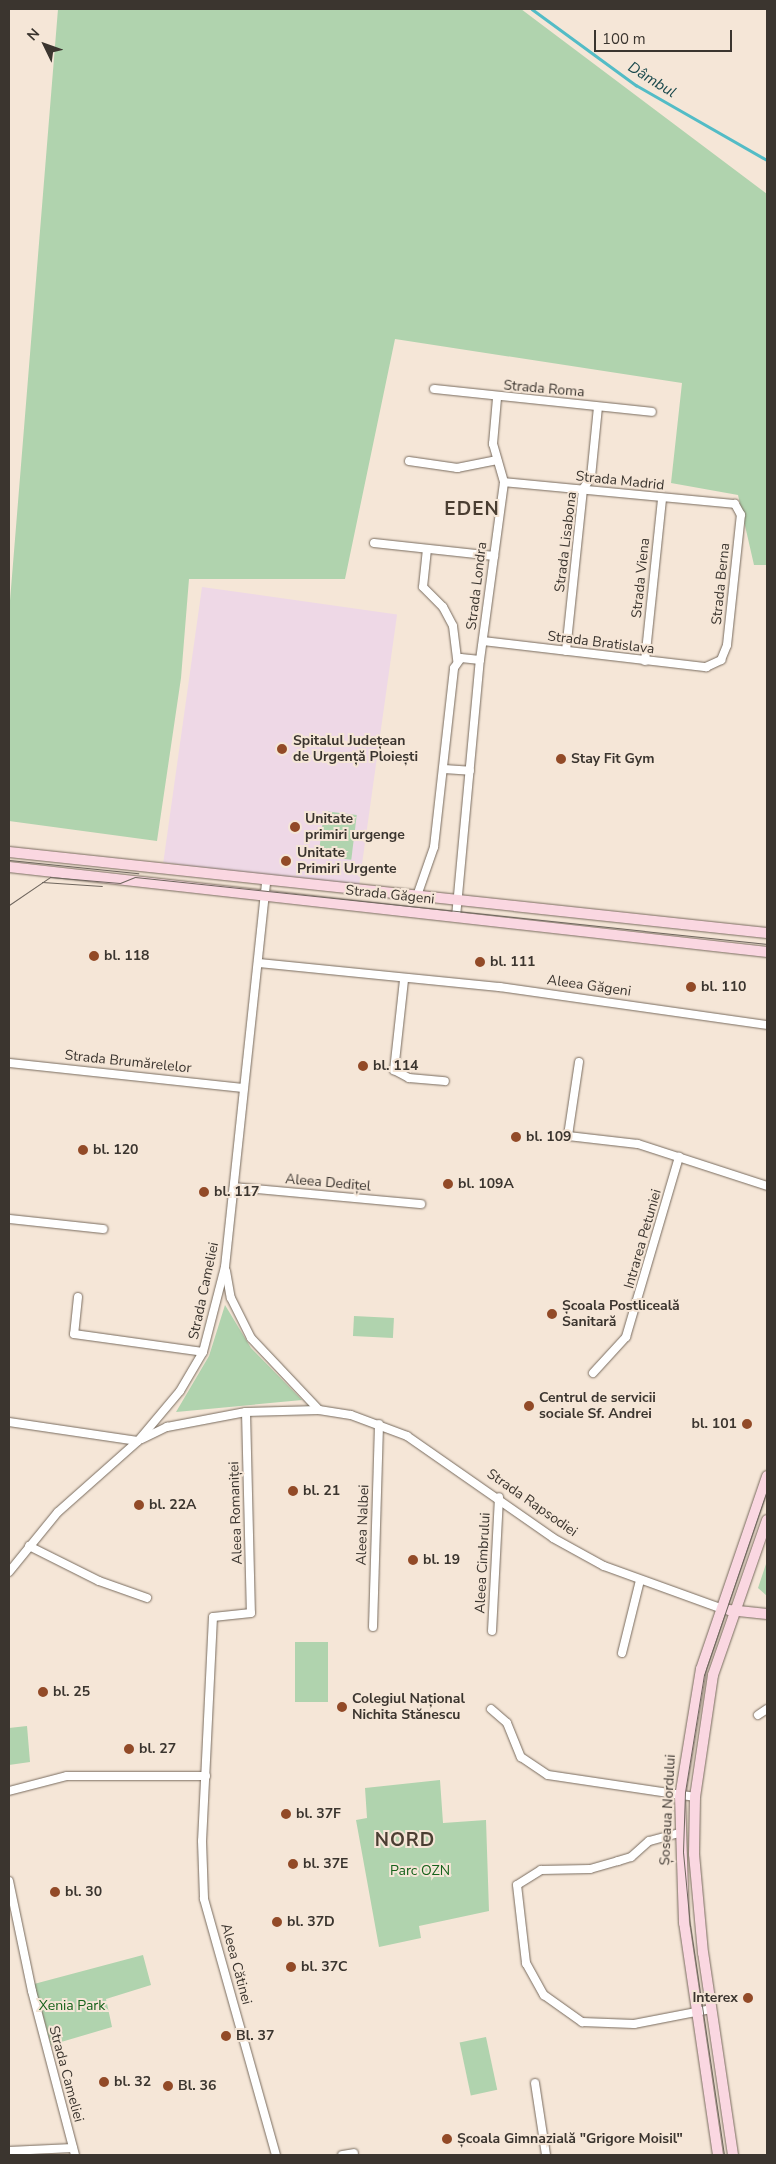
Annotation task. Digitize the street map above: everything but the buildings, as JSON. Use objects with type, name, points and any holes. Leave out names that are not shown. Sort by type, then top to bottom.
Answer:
[{"type":"main road","name":"Strada Găgeni","points":[[9,852],[266,881],[418,893],[767,933]]},
{"type":"main road","name":"Strada Găgeni","points":[[9,867],[767,952]]},
{"type":"main road","name":"Șoseaua Nordului","points":[[718,2155],[680,1885],[680,1796],[694,1698],[720,1608],[767,1476]]},
{"type":"main road","name":"Șoseaua Nordului","points":[[733,2155],[711,2009],[694,1854],[695,1797],[704,1718],[734,1610],[767,1520]]},
{"type":"main road","name":"Strada Rapsodiei","points":[[720,1608],[767,1614]]},
{"type":"street","name":"Strada Roma","points":[[434,389],[497,398],[652,412]]},
{"type":"street","name":"Strada Londra","points":[[456,917],[480,660],[504,482],[492,444],[497,398]]},
{"type":"street","name":"Strada Lisabona","points":[[566,651],[583,489],[590,477],[598,406]]},
{"type":"street","points":[[409,461],[457,468],[497,460]]},
{"type":"street","name":"Strada Madrid","points":[[504,482],[735,504]]},
{"type":"street","name":"Strada Viena","points":[[645,661],[662,498]]},
{"type":"street","name":"Strada Berna","points":[[715,665],[727,645],[741,514],[735,504]]},
{"type":"street","points":[[374,544],[494,556]]},
{"type":"street","points":[[418,893],[434,847],[458,661],[453,626],[443,607],[423,587],[426,549]]},
{"type":"street","name":"Strada Bratislava","points":[[483,641],[645,661],[715,665]]},
{"type":"street","points":[[458,661],[480,660]]},
{"type":"street","points":[[444,769],[470,771]]},
{"type":"street","name":"Strada Cameliei","points":[[9,1572],[58,1512],[138,1440],[180,1391],[204,1352],[225,1267],[266,881]]},
{"type":"street","name":"Aleea Găgeni","points":[[258,963],[404,980],[500,986],[767,1025]]},
{"type":"street","points":[[404,980],[394,1070],[409,1078],[445,1081]]},
{"type":"street","points":[[578,1062],[568,1136],[638,1144],[767,1186]]},
{"type":"street","name":"Strada Brumărelelor","points":[[9,1063],[244,1088]]},
{"type":"street","name":"Intrarea Petuniei","points":[[593,1373],[626,1337],[679,1157]]},
{"type":"street","name":"Aleea Dedițel","points":[[234,1187],[421,1204]]},
{"type":"street","points":[[9,1219],[104,1229]]},
{"type":"street","points":[[225,1267],[231,1298],[252,1338],[319,1410]]},
{"type":"street","points":[[78,1297],[74,1334],[204,1352]]},
{"type":"street","name":"Strada Rapsodiei","points":[[138,1440],[167,1427],[246,1412],[319,1410],[379,1424],[407,1436],[499,1497],[553,1538],[640,1580],[720,1608]]},
{"type":"street","name":"Aleea Romaniței","points":[[213,1617],[252,1613],[246,1412]]},
{"type":"street","points":[[9,1422],[138,1440]]},
{"type":"street","name":"Aleea Nalbei","points":[[373,1627],[379,1424]]},
{"type":"street","name":"Aleea Cimbrului","points":[[492,1631],[499,1497]]},
{"type":"street","points":[[29,1546],[99,1581],[147,1598]]},
{"type":"street","points":[[622,1653],[640,1580]]},
{"type":"street","name":"Aleea Cătinei","points":[[213,1617],[206,1776],[204,1899],[276,2155]]},
{"type":"street","points":[[492,1709],[507,1723],[521,1757],[548,1775],[695,1797]]},
{"type":"street","points":[[758,1716],[767,1709]]},
{"type":"street","points":[[9,1791],[67,1776],[206,1776]]},
{"type":"street","points":[[679,1833],[649,1841],[631,1857],[606,1865],[531,1874],[517,1885],[531,1976],[544,1994],[582,2022],[634,2024],[711,2009]]},
{"type":"street","name":"Strada Cameliei","points":[[9,1881],[74,2152]]},
{"type":"street","points":[[535,2083],[546,2155]]},
{"type":"street","points":[[9,2151],[74,2152]]},
{"type":"street","points":[[342,2155],[354,2153]]},
{"type":"shaded area","name":"Spitalul Județean de Urgență Ploiești","points":[[202,587],[397,614],[358,890],[163,862]]},
{"type":"green space","points":[[58,9],[521,9],[767,194],[767,565],[754,565],[738,495],[671,483],[682,383],[395,339],[345,579],[189,579],[181,678],[157,841],[9,821],[9,613]]},
{"type":"green space","points":[[324,811],[357,815],[351,860],[319,856]]},
{"type":"green space","points":[[225,1305],[251,1348],[302,1400],[176,1412],[209,1356]]},
{"type":"green space","points":[[354,1316],[394,1318],[393,1338],[353,1336]]},
{"type":"green space","points":[[767,1561],[767,1596],[758,1588]]},
{"type":"green space","points":[[295,1642],[328,1642],[328,1702],[295,1702]]},
{"type":"green space","points":[[27,1726],[30,1762],[9,1765],[9,1728]]},
{"type":"green space","name":"Parc OZN","points":[[440,1780],[443,1823],[486,1820],[489,1911],[419,1926],[421,1938],[379,1947],[356,1820],[367,1818],[365,1788]]},
{"type":"green space","name":"Xenia Park","points":[[143,1955],[151,1985],[106,1999],[112,2027],[51,2045],[34,1984]]},
{"type":"green space","points":[[486,2037],[497,2090],[471,2095],[460,2043]]},
{"type":"waterway","name":"Dâmbul","points":[[532,9],[636,85],[767,160]]},
{"type":"tram line","points":[[9,860],[138,873]]},
{"type":"tram line","points":[[9,905],[50,877],[120,883],[135,877],[767,944]]},
{"type":"tram line","points":[[42,882],[102,886]]},
{"type":"tram line","points":[[724,2155],[690,1926],[683,1852],[685,1792],[704,1675],[767,1490]]},
{"type":"place","name":"Spitalul Județean de Urgență Ploiești","points":[[282,749]]},
{"type":"place","name":"Stay Fit Gym","points":[[561,759]]},
{"type":"place","name":"Unitate primiri urgenge","points":[[295,827]]},
{"type":"place","name":"Unitate Primiri Urgente","points":[[286,861]]},
{"type":"place","name":"bl. 118","points":[[94,956]]},
{"type":"place","name":"bl. 111","points":[[480,962]]},
{"type":"place","name":"bl. 110","points":[[691,987]]},
{"type":"place","name":"bl. 114","points":[[363,1066]]},
{"type":"place","name":"bl. 109","points":[[516,1137]]},
{"type":"place","name":"bl. 120","points":[[83,1150]]},
{"type":"place","name":"bl. 109A","points":[[448,1184]]},
{"type":"place","name":"bl. 117","points":[[204,1192]]},
{"type":"place","name":"Școala Postliceală Sanitară","points":[[552,1314]]},
{"type":"place","name":"Centrul de servicii sociale Sf. Andrei","points":[[529,1406]]},
{"type":"place","name":"bl. 101","points":[[747,1424]]},
{"type":"place","name":"bl. 21","points":[[293,1491]]},
{"type":"place","name":"bl. 22A","points":[[139,1505]]},
{"type":"place","name":"bl. 19","points":[[413,1560]]},
{"type":"place","name":"bl. 25","points":[[43,1692]]},
{"type":"place","name":"Colegiul Național Nichita Stănescu","points":[[342,1707]]},
{"type":"place","name":"bl. 27","points":[[129,1749]]},
{"type":"place","name":"bl. 37F","points":[[286,1814]]},
{"type":"place","name":"bl. 37E","points":[[293,1864]]},
{"type":"place","name":"bl. 30","points":[[55,1892]]},
{"type":"place","name":"bl. 37D","points":[[277,1922]]},
{"type":"place","name":"bl. 37C","points":[[291,1967]]},
{"type":"place","name":"Interex","points":[[748,1998]]},
{"type":"place","name":"Bl. 37","points":[[226,2036]]},
{"type":"place","name":"bl. 32","points":[[104,2082]]},
{"type":"place","name":"Bl. 36","points":[[168,2086]]},
{"type":"place","name":"Școala Gimnazială \"Grigore Moisil\"","points":[[447,2139]]},
{"type":"district","name":"EDEN","points":[[472,510]]},
{"type":"district","name":"NORD","points":[[405,1841]]}]
